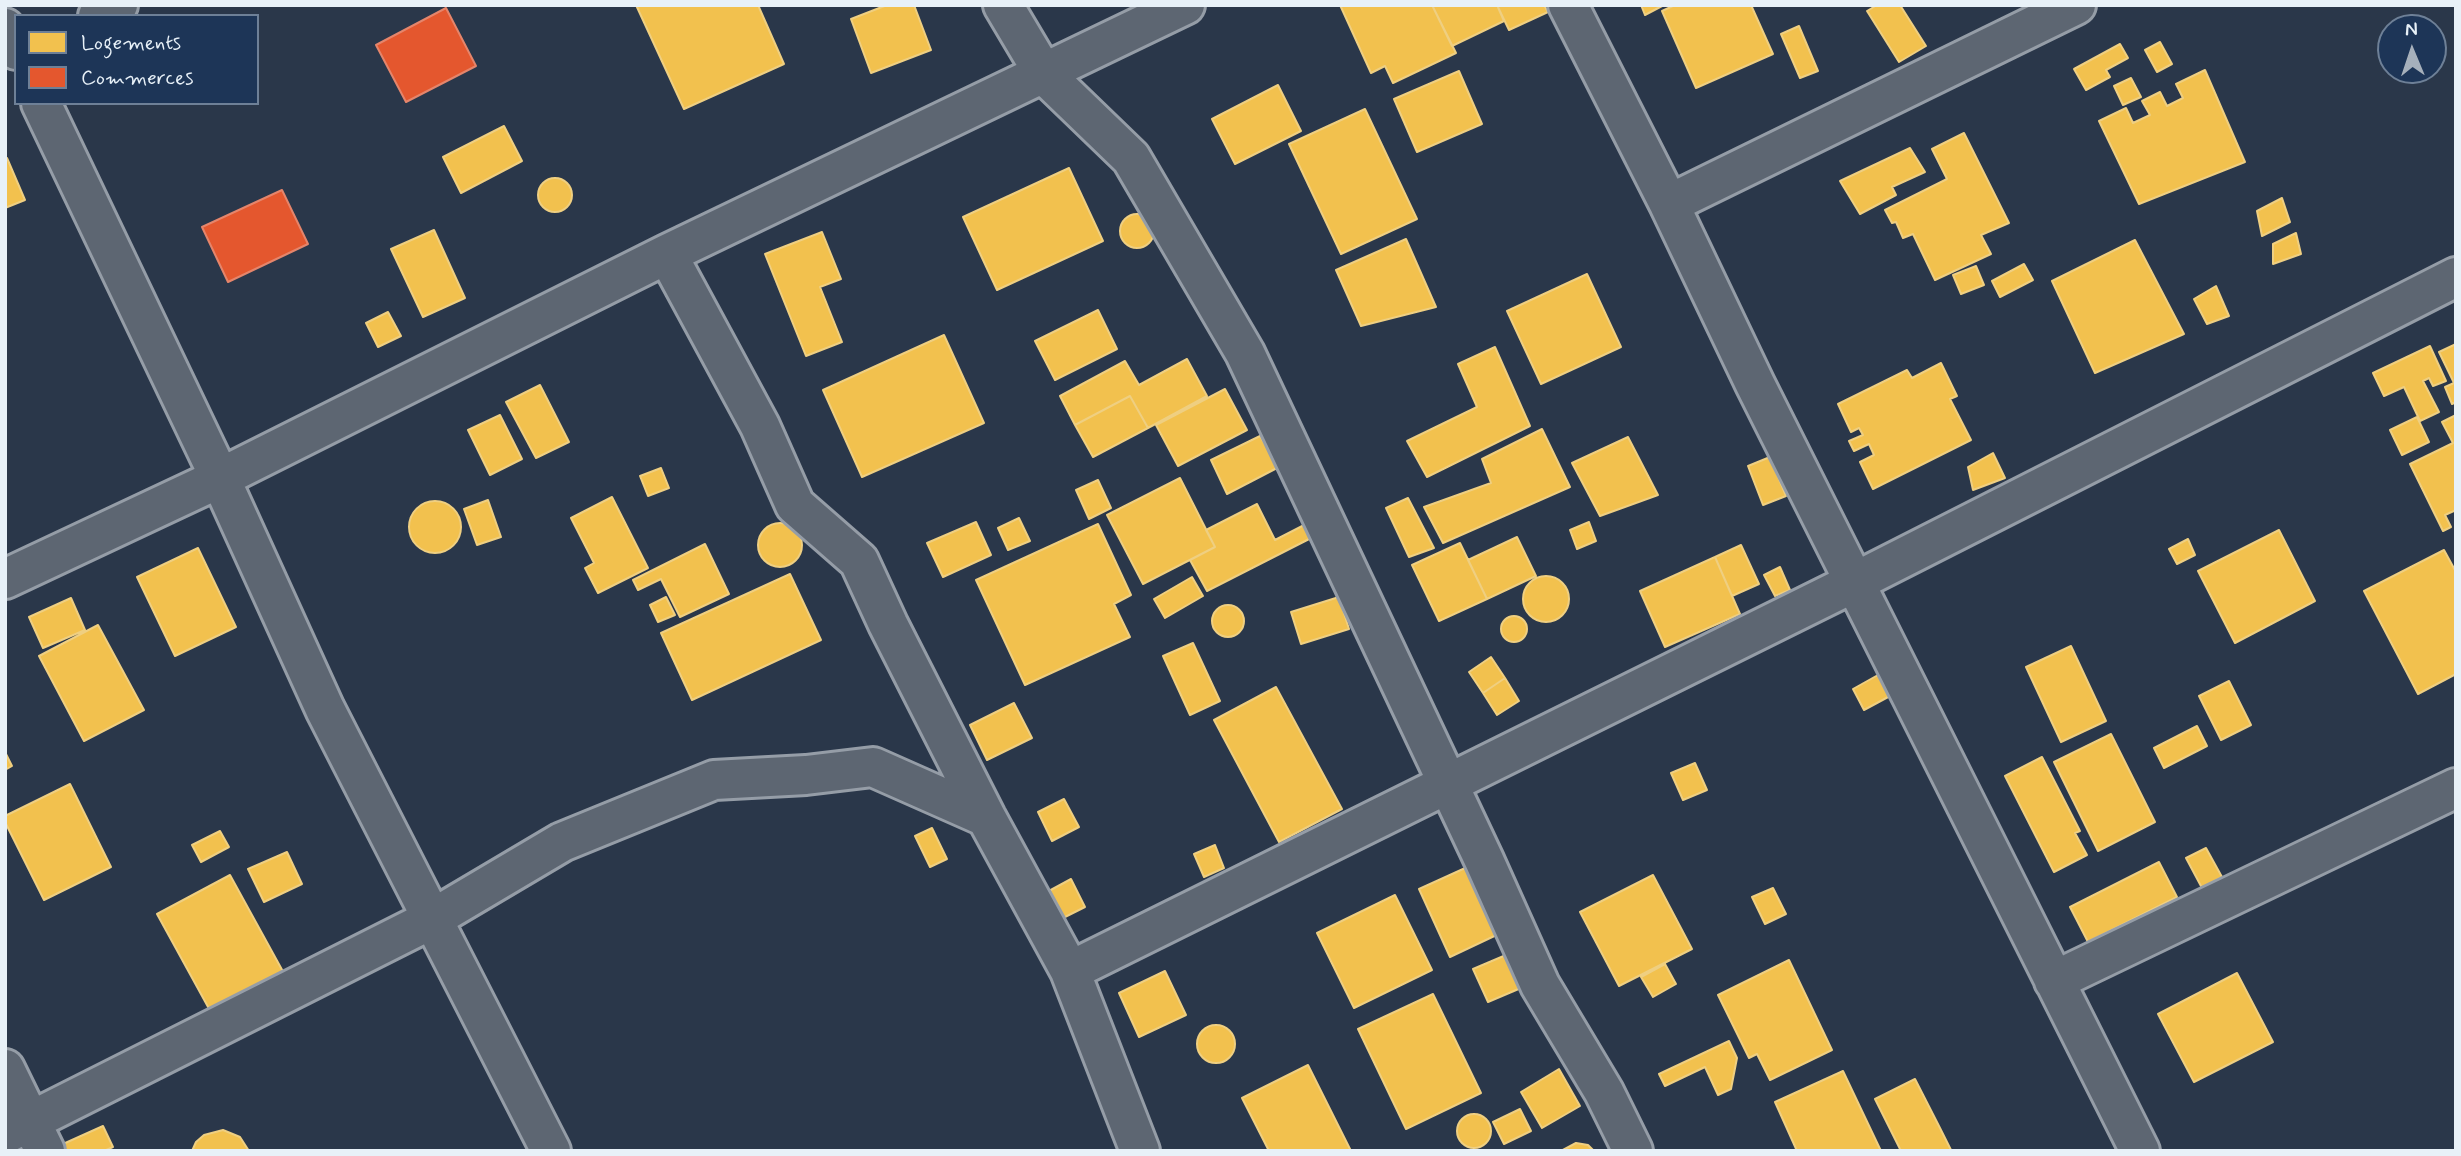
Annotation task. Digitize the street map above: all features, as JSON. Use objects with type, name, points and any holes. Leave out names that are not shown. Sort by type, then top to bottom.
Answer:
[{"type":"street","points":[[102,14],[118,5]]},
{"type":"street","points":[[1003,5],[1044,74],[1131,158],[1245,353],[1540,985],[1604,1092],[1633,1151]]},
{"type":"street","points":[[5,579],[220,478],[667,254],[1185,5]]},
{"type":"street","points":[[1568,5],[2140,1151]]},
{"type":"street","points":[[1669,204],[2076,5]]},
{"type":"street","points":[[5,28],[14,46]]},
{"type":"street","points":[[42,105],[220,478],[325,709],[551,1151]]},
{"type":"street","points":[[667,254],[760,426],[796,505],[859,561],[986,817],[1070,971],[1140,1151]]},
{"type":"street","points":[[1070,971],[1449,786],[2456,277]]},
{"type":"street","points":[[5,1069],[27,1135],[432,919],[562,842],[713,780],[806,775],[873,767],[986,817]]},
{"type":"street","points":[[2054,981],[2456,788]]},
{"type":"building: Logements","points":[[636,5],[758,5],[784,64],[684,109]]},
{"type":"building: Logements","points":[[887,5],[914,5],[931,50],[871,73],[851,19]]},
{"type":"building: Logements","points":[[1340,5],[1432,5],[1456,53],[1393,83],[1385,66],[1371,73]]},
{"type":"building: Logements","points":[[1432,5],[1497,5],[1504,21],[1452,46]]},
{"type":"building: Logements","points":[[1497,5],[1544,5],[1548,12],[1509,30]]},
{"type":"building: Logements","points":[[1641,5],[1664,5],[1645,15]]},
{"type":"building: Logements","points":[[1675,5],[1751,5],[1773,54],[1696,88],[1662,11]]},
{"type":"building: Logements","points":[[1877,5],[1900,5],[1926,46],[1899,62],[1867,11]]},
{"type":"building: Logements","points":[[1799,26],[1818,71],[1800,78],[1781,34]]},
{"type":"building: Logements","points":[[2160,42],[2172,64],[2157,72],[2145,50]]},
{"type":"building: Logements","points":[[2120,44],[2128,58],[2106,70],[2110,77],[2086,90],[2074,69]]},
{"type":"building: Logements","points":[[2205,70],[2245,162],[2139,204],[2099,121],[2126,108],[2133,123],[2150,115],[2142,101],[2160,92],[2167,106],[2183,98],[2176,84]]},
{"type":"building: Logements","points":[[1459,71],[1482,124],[1417,152],[1394,99]]},
{"type":"building: Logements","points":[[2131,78],[2141,97],[2123,105],[2114,86]]},
{"type":"building: Logements","points":[[1278,85],[1301,131],[1235,164],[1212,119]]},
{"type":"building: Logements","points":[[1365,109],[1417,219],[1341,254],[1289,144]]},
{"type":"building: Logements","points":[[504,126],[522,161],[461,193],[443,157]]},
{"type":"building: Logements","points":[[1964,133],[2009,223],[1981,235],[1991,254],[1935,280],[1913,234],[1903,238],[1896,222],[1892,223],[1885,210],[1947,179],[1932,149]]},
{"type":"building: Logements","points":[[1910,148],[1925,172],[1892,187],[1896,195],[1860,214],[1840,181]]},
{"type":"building: Logements","points":[[7,158],[25,200],[5,208],[5,159]]},
{"type":"building: Logements","points":[[1069,168],[1103,241],[997,290],[963,217]]},
{"type":"building: Logements","points":[[555,178],[567,183],[572,195],[567,207],[555,212],[543,207],[538,195],[543,183]]},
{"type":"building: Logements","points":[[2282,198],[2290,222],[2262,236],[2257,211]]},
{"type":"building: Logements","points":[[1137,214],[1149,219],[1154,231],[1149,243],[1137,248],[1125,243],[1120,231],[1125,219]]},
{"type":"building: Logements","points":[[434,230],[465,298],[423,317],[391,249]]},
{"type":"building: Logements","points":[[822,232],[841,279],[820,287],[842,342],[806,356],[765,254]]},
{"type":"building: Logements","points":[[2296,233],[2301,254],[2273,264],[2273,244]]},
{"type":"building: Logements","points":[[1406,239],[1436,307],[1361,326],[1336,270]]},
{"type":"building: Logements","points":[[2135,240],[2184,334],[2095,373],[2052,281]]},
{"type":"building: Logements","points":[[2024,264],[2033,280],[2000,297],[1992,281]]},
{"type":"building: Logements","points":[[1976,266],[1984,285],[1961,294],[1953,275]]},
{"type":"building: Logements","points":[[1587,274],[1621,347],[1541,384],[1507,311]]},
{"type":"building: Logements","points":[[2216,286],[2229,316],[2207,324],[2194,299]]},
{"type":"building: Logements","points":[[1098,310],[1117,349],[1055,380],[1035,341]]},
{"type":"building: Logements","points":[[388,312],[401,336],[378,347],[366,323]]},
{"type":"building: Logements","points":[[944,335],[984,423],[862,477],[823,390]]},
{"type":"building: Logements","points":[[2456,344],[2456,402],[2452,404],[2445,387],[2454,383],[2439,352]]},
{"type":"building: Logements","points":[[2430,346],[2446,381],[2433,386],[2429,378],[2423,381],[2439,412],[2420,421],[2404,387],[2384,396],[2373,373]]},
{"type":"building: Logements","points":[[1495,347],[1530,426],[1427,477],[1407,441],[1477,407],[1458,364]]},
{"type":"building: Logements","points":[[1187,359],[1207,396],[1148,428],[1130,396],[1075,425],[1060,396],[1125,361],[1139,385]]},
{"type":"building: Logements","points":[[1941,363],[1957,396],[1950,399],[1971,440],[1873,489],[1860,462],[1874,455],[1869,444],[1854,451],[1849,441],[1863,435],[1859,428],[1851,432],[1838,404],[1907,370],[1912,378]]},
{"type":"building: Logements","points":[[540,385],[569,442],[536,458],[506,402]]},
{"type":"building: Logements","points":[[1225,389],[1247,430],[1178,466],[1156,425]]},
{"type":"building: Logements","points":[[1130,396],[1148,428],[1093,457],[1075,425]]},
{"type":"building: Logements","points":[[500,415],[522,459],[490,475],[468,430]]},
{"type":"building: Logements","points":[[2456,415],[2456,510],[2445,515],[2451,527],[2443,531],[2410,464],[2453,443],[2442,422]]},
{"type":"building: Logements","points":[[2417,417],[2429,442],[2402,455],[2390,430]]},
{"type":"building: Logements","points":[[1542,429],[1570,487],[1443,543],[1424,507],[1491,483],[1482,459]]},
{"type":"building: Logements","points":[[1260,436],[1279,467],[1227,494],[1211,460]]},
{"type":"building: Logements","points":[[1628,437],[1658,495],[1600,516],[1572,463]]},
{"type":"building: Logements","points":[[1993,453],[2005,478],[1973,490],[1968,467]]},
{"type":"building: Logements","points":[[1770,457],[1786,496],[1763,505],[1748,466]]},
{"type":"building: Logements","points":[[661,468],[669,488],[648,496],[640,476]]},
{"type":"building: Logements","points":[[1180,478],[1215,547],[1143,584],[1107,515]]},
{"type":"building: Logements","points":[[1098,480],[1111,508],[1089,519],[1076,490]]},
{"type":"building: Logements","points":[[612,497],[648,568],[598,593],[585,568],[594,563],[571,518]]},
{"type":"building: Logements","points":[[1408,498],[1434,548],[1409,557],[1386,508]]},
{"type":"building: Logements","points":[[488,500],[501,537],[477,545],[464,509]]},
{"type":"building: Logements","points":[[435,501],[445,503],[453,509],[459,517],[459,537],[453,545],[445,551],[435,553],[425,551],[417,545],[411,537],[409,527],[411,517],[417,509],[425,503]]},
{"type":"building: Logements","points":[[1257,504],[1275,540],[1310,522],[1317,535],[1207,591],[1190,560],[1215,547],[1206,530]]},
{"type":"building: Logements","points":[[1019,518],[1030,541],[1008,550],[998,528]]},
{"type":"building: Logements","points":[[976,522],[991,555],[943,577],[927,543]]},
{"type":"building: Logements","points":[[1589,522],[1596,541],[1577,549],[1570,530]]},
{"type":"building: Logements","points":[[780,523],[796,529],[802,545],[796,561],[780,567],[764,561],[758,545],[764,529]]},
{"type":"building: Logements","points":[[1098,524],[1131,595],[1114,604],[1130,637],[1025,685],[976,580]]},
{"type":"building: Logements","points":[[2279,530],[2315,601],[2235,643],[2198,571]]},
{"type":"building: Logements","points":[[1517,537],[1536,576],[1487,599],[1468,560]]},
{"type":"building: Logements","points":[[2188,539],[2195,555],[2177,564],[2169,549]]},
{"type":"building: Logements","points":[[1460,543],[1487,599],[1439,621],[1412,565]]},
{"type":"building: Logements","points":[[705,544],[729,594],[680,617],[661,579],[638,590],[633,580]]},
{"type":"building: Logements","points":[[1741,545],[1759,584],[1732,596],[1715,557]]},
{"type":"building: Logements","points":[[198,548],[236,627],[175,656],[137,577]]},
{"type":"building: Logements","points":[[2444,550],[2456,572],[2456,674],[2418,694],[2364,591]]},
{"type":"building: Logements","points":[[1715,557],[1740,614],[1665,647],[1640,591]]},
{"type":"building: Logements","points":[[1780,567],[1790,590],[1775,596],[1764,575]]},
{"type":"building: Logements","points":[[790,574],[821,640],[692,700],[661,633]]},
{"type":"building: Logements","points":[[1546,576],[1562,583],[1569,599],[1562,615],[1546,622],[1530,615],[1523,599],[1530,583]]},
{"type":"building: Logements","points":[[1192,577],[1203,596],[1165,618],[1154,599]]},
{"type":"building: Logements","points":[[666,597],[675,615],[658,622],[650,605]]},
{"type":"building: Logements","points":[[1339,597],[1349,629],[1301,644],[1291,612]]},
{"type":"building: Logements","points":[[71,598],[85,630],[43,648],[29,617]]},
{"type":"building: Logements","points":[[1228,605],[1239,610],[1244,621],[1239,632],[1228,637],[1217,632],[1212,621],[1217,610]]},
{"type":"building: Logements","points":[[1514,616],[1523,620],[1527,629],[1523,638],[1514,642],[1505,638],[1501,629],[1505,620]]},
{"type":"building: Logements","points":[[98,625],[144,710],[84,741],[39,656]]},
{"type":"building: Logements","points":[[1193,643],[1220,701],[1190,715],[1163,656]]},
{"type":"building: Logements","points":[[2071,646],[2106,721],[2061,742],[2026,667]]},
{"type":"building: Logements","points":[[1491,657],[1505,678],[1483,693],[1469,672]]},
{"type":"building: Logements","points":[[1878,675],[1890,696],[1864,710],[1853,689]]},
{"type":"building: Logements","points":[[1505,678],[1519,701],[1497,715],[1483,693]]},
{"type":"building: Logements","points":[[2229,681],[2251,725],[2221,740],[2199,696]]},
{"type":"building: Logements","points":[[1276,687],[1342,809],[1279,842],[1214,720]]},
{"type":"building: Logements","points":[[1014,703],[1032,738],[987,760],[970,725]]},
{"type":"building: Logements","points":[[2197,726],[2207,746],[2164,768],[2154,748]]},
{"type":"building: Logements","points":[[2111,734],[2155,822],[2098,851],[2054,762]]},
{"type":"building: Logements","points":[[5,752],[12,766],[5,770]]},
{"type":"building: Logements","points":[[2042,757],[2080,831],[2075,833],[2087,855],[2054,872],[2005,776]]},
{"type":"building: Logements","points":[[1695,763],[1707,790],[1683,800],[1671,773]]},
{"type":"building: Logements","points":[[70,784],[111,867],[44,900],[5,822],[5,816]]},
{"type":"building: Logements","points":[[1064,799],[1079,827],[1052,841],[1038,812]]},
{"type":"building: Logements","points":[[932,828],[947,859],[930,867],[915,836]]},
{"type":"building: Logements","points":[[220,831],[229,847],[201,862],[192,845]]},
{"type":"building: Logements","points":[[1215,845],[1224,868],[1204,877],[1194,854]]},
{"type":"building: Logements","points":[[2206,848],[2222,877],[2202,888],[2186,858]]},
{"type":"building: Logements","points":[[287,852],[302,884],[264,902],[248,869]]},
{"type":"building: Logements","points":[[2159,862],[2177,897],[2088,942],[2070,907]]},
{"type":"building: Logements","points":[[1474,864],[1505,931],[1450,957],[1419,889]]},
{"type":"building: Logements","points":[[230,875],[286,977],[213,1016],[157,914]]},
{"type":"building: Logements","points":[[1653,875],[1692,949],[1619,986],[1580,912]]},
{"type":"building: Logements","points":[[1071,879],[1085,907],[1061,919],[1047,892]]},
{"type":"building: Logements","points":[[1773,888],[1786,914],[1765,924],[1752,897]]},
{"type":"building: Logements","points":[[1395,895],[1432,970],[1354,1008],[1317,933]]},
{"type":"building: Logements","points":[[1513,952],[1528,985],[1488,1002],[1473,969]]},
{"type":"building: Logements","points":[[1789,960],[1832,1050],[1770,1080],[1757,1054],[1749,1058],[1718,995]]},
{"type":"building: Logements","points":[[1665,964],[1676,984],[1653,997],[1641,977]]},
{"type":"building: Logements","points":[[1165,971],[1186,1015],[1139,1037],[1119,993]]},
{"type":"building: Logements","points":[[2237,973],[2273,1042],[2194,1082],[2158,1014]]},
{"type":"building: Logements","points":[[1433,994],[1481,1093],[1406,1129],[1358,1029]]},
{"type":"building: Logements","points":[[1216,1025],[1229,1031],[1235,1044],[1229,1057],[1216,1063],[1203,1057],[1197,1044],[1203,1031]]},
{"type":"building: Logements","points":[[1729,1041],[1737,1058],[1731,1089],[1718,1095],[1705,1067],[1665,1086],[1659,1074]]},
{"type":"building: Logements","points":[[1308,1065],[1351,1151],[1269,1151],[1242,1098]]},
{"type":"building: Logements","points":[[1559,1069],[1580,1106],[1542,1128],[1521,1092]]},
{"type":"building: Logements","points":[[1843,1071],[1881,1151],[1797,1151],[1775,1102]]},
{"type":"building: Logements","points":[[1915,1079],[1951,1150],[1901,1151],[1875,1099]]},
{"type":"building: Logements","points":[[1520,1109],[1531,1131],[1504,1144],[1493,1122]]},
{"type":"building: Logements","points":[[1474,1114],[1486,1119],[1491,1131],[1486,1143],[1474,1148],[1462,1143],[1457,1131],[1462,1119]]},
{"type":"building: Logements","points":[[103,1126],[113,1147],[104,1151],[66,1151],[63,1144]]},
{"type":"building: Logements","points":[[223,1130],[240,1137],[249,1151],[192,1151],[196,1142],[204,1135]]},
{"type":"building: Logements","points":[[1576,1143],[1588,1145],[1594,1151],[1561,1151]]},
{"type":"building: Commerces","points":[[446,8],[476,66],[406,102],[376,45]]},
{"type":"building: Commerces","points":[[282,190],[308,244],[228,282],[202,227]]}]
